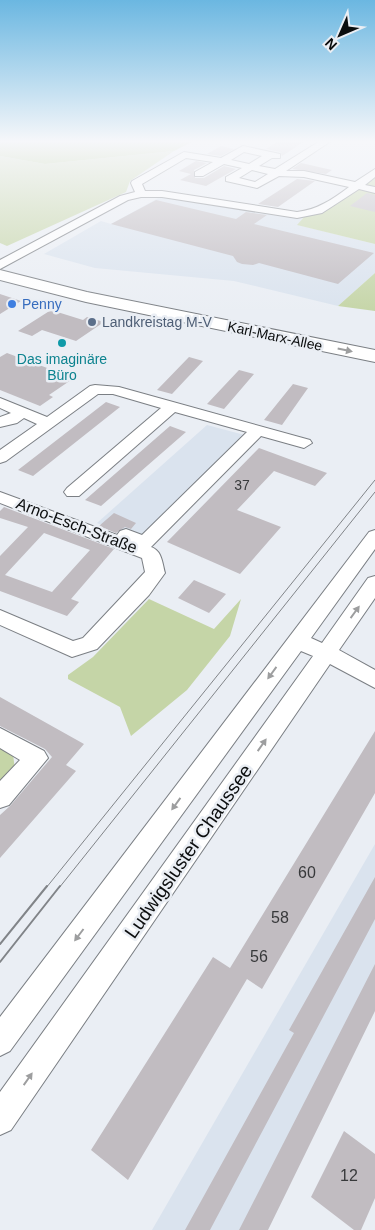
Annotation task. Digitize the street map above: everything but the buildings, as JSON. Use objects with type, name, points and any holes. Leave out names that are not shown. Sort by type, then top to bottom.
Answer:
[{"type":"main road","name":"Karl-Marx-Allee","points":[[0,265],[97,289],[375,342]]},
{"type":"main road","name":"Karl-Marx-Allee","points":[[0,276],[86,297],[375,356]]},
{"type":"street","points":[[0,265],[123,198]]},
{"type":"street","points":[[190,198],[297,215],[311,215],[323,211],[339,198]]},
{"type":"street","points":[[0,458],[95,389],[114,390],[304,443]]},
{"type":"street","points":[[0,403],[49,423]]},
{"type":"street","points":[[73,492],[172,406]]},
{"type":"street","points":[[0,422],[11,420],[22,412]]},
{"type":"street","points":[[98,523],[145,542],[258,430]]},
{"type":"street","name":"Arno-Esch-Straße","points":[[0,497],[151,554],[155,573],[142,590],[90,644],[72,649],[0,617]]},
{"type":"street","name":"Ludwigsluster Chaussee","points":[[0,1041],[375,536]]},
{"type":"street","name":"Ludwigsluster Chaussee","points":[[0,1119],[375,583]]},
{"type":"street","points":[[297,640],[346,662],[375,680]]},
{"type":"street","points":[[0,738],[36,758],[0,798]]},
{"type":"shaded area","points":[[158,198],[178,198],[304,217],[298,225],[375,244],[375,273],[338,306],[234,281],[95,268],[44,254],[101,221],[111,224]]},
{"type":"shaded area","points":[[207,425],[252,437],[145,543],[97,523]]},
{"type":"shaded area","points":[[375,844],[375,1006],[267,1230],[152,1230]]},
{"type":"green space","points":[[0,198],[112,198],[7,246],[0,243]]},
{"type":"green space","points":[[333,198],[375,198],[375,244],[297,225],[304,217]]},
{"type":"green space","points":[[375,273],[375,311],[338,306]]},
{"type":"green space","points":[[149,599],[214,629],[241,599],[230,636],[187,690],[131,736],[120,707],[68,679],[68,675],[93,657]]},
{"type":"green space","points":[[0,747],[13,754],[15,770],[0,786]]},
{"type":"tram line","points":[[46,888],[375,480]]},
{"type":"tram line","points":[[59,888],[375,492]]},
{"type":"tram line","points":[[0,944],[47,886]]},
{"type":"tram line","points":[[0,962],[60,886]]},
{"type":"place","name":"Penny","points":[[12,304]]},
{"type":"place","name":"Landkreistag M-V","points":[[92,322]]},
{"type":"place","name":"Das imaginäre Büro","points":[[62,343]]}]
